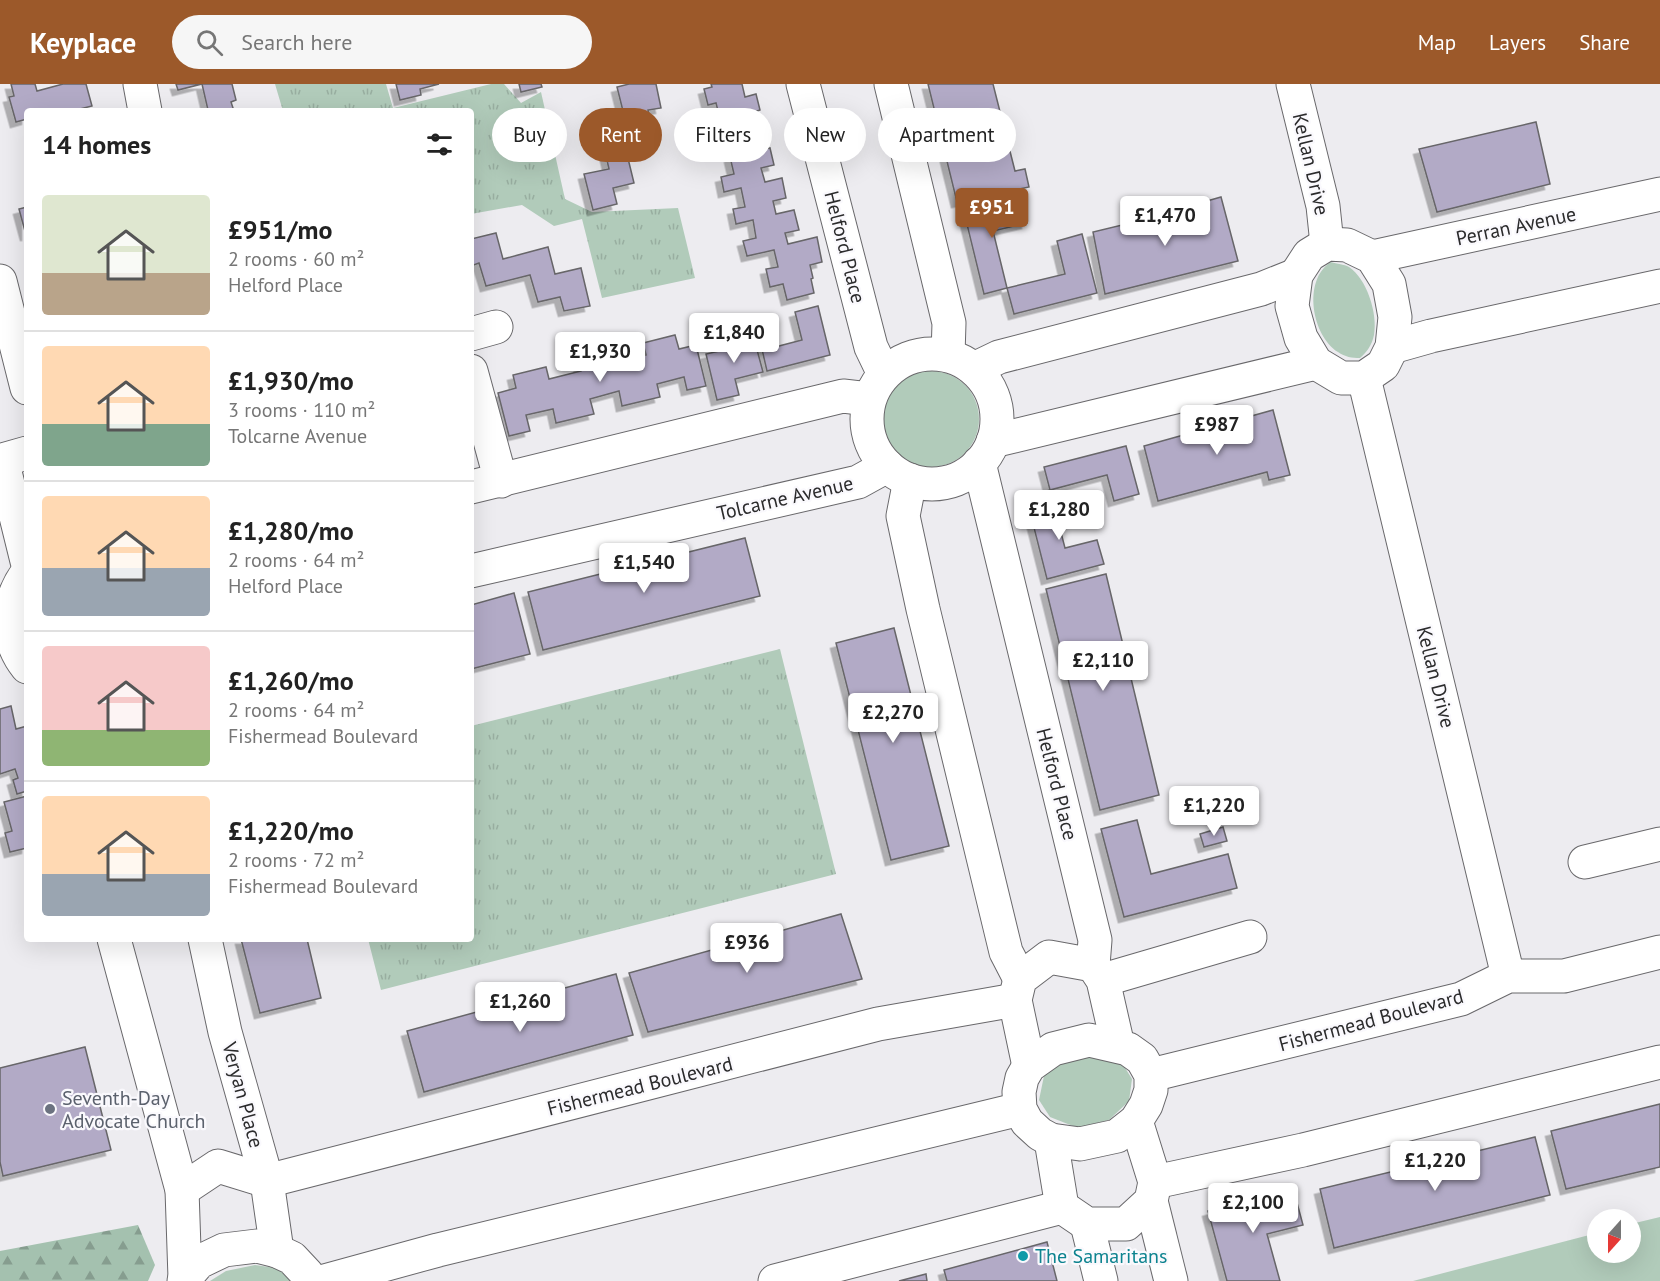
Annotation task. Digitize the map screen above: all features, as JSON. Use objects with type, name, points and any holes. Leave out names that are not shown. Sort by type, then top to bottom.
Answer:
[{"type":"street","points":[[140,84],[144,108]]},
{"type":"street","name":"Helford Place","points":[[803,84],[871,347],[877,386],[866,423],[872,446],[898,473]]},
{"type":"street","points":[[891,84],[949,323],[961,362]]},
{"type":"street","name":"Kellan Drive","points":[[1293,84],[1323,206],[1327,244]]},
{"type":"street","name":"Perran Avenue","points":[[1372,257],[1660,194]]},
{"type":"street","points":[[1327,244],[1347,245],[1372,257],[1389,284],[1395,317],[1392,347],[1383,365],[1364,378],[1341,378],[1316,363],[1301,338],[1292,306],[1296,275],[1309,255],[1327,244]]},
{"type":"street","points":[[474,394],[486,484],[877,386],[902,360],[924,354],[961,362],[999,357],[1261,289],[1296,275]]},
{"type":"street","points":[[0,281],[18,317],[24,364]]},
{"type":"street","points":[[1392,347],[1431,336],[1660,286]]},
{"type":"street","name":"Helford Place","points":[[961,362],[987,384],[995,402],[997,422],[986,452],[1095,940],[1098,972],[1118,1046]]},
{"type":"street","points":[[1029,1066],[1018,990],[1006,952],[923,609],[903,516],[898,473],[929,483],[947,482],[964,475],[986,452],[1316,363]]},
{"type":"street","name":"Kellan Drive","points":[[1364,378],[1508,976]]},
{"type":"street","points":[[24,454],[2,460],[24,549]]},
{"type":"street","name":"Tolcarne Avenue","points":[[474,570],[898,473]]},
{"type":"street","points":[[24,577],[13,598],[9,618],[12,639],[24,663]]},
{"type":"street","points":[[1585,862],[1660,844]]},
{"type":"street","points":[[1018,990],[1049,957],[1098,972],[1250,937]]},
{"type":"street","points":[[115,942],[182,1191],[184,1280]]},
{"type":"street","name":"Veryan Place","points":[[207,942],[225,1032],[267,1181],[277,1251]]},
{"type":"street","name":"Fishermead Boulevard","points":[[1150,1075],[1461,999],[1508,976],[1564,976],[1660,952]]},
{"type":"street","name":"Fishermead Boulevard","points":[[267,1181],[1018,990]]},
{"type":"street","points":[[1089,1040],[1128,1049],[1142,1059],[1150,1075],[1151,1090],[1146,1105],[1136,1121],[1117,1136],[1080,1144],[1051,1140],[1040,1134],[1028,1122],[1020,1109],[1022,1078],[1029,1066],[1053,1049],[1089,1040]]},
{"type":"street","points":[[776,1281],[1075,1216],[1126,1224],[1153,1192],[1302,1150],[1660,1062]]},
{"type":"street","points":[[325,1281],[438,1250],[1020,1109]]},
{"type":"street","points":[[1136,1121],[1171,1281]]},
{"type":"street","points":[[1051,1140],[1075,1216],[1101,1281]]},
{"type":"street","points":[[182,1191],[218,1166],[267,1181]]},
{"type":"street","points":[[184,1280],[199,1263],[224,1250],[257,1246],[292,1258],[307,1274],[310,1281]]},
{"type":"green space","points":[[275,84],[386,84],[393,108],[282,108]]},
{"type":"green space","points":[[491,84],[504,84],[521,103],[541,92],[545,108],[492,108],[492,162],[557,162],[565,199],[592,212],[678,208],[695,278],[602,298],[582,219],[554,226],[522,205],[474,213],[474,108],[393,108]]},
{"type":"green space","points":[[1331,262],[1347,266],[1355,273],[1366,288],[1373,307],[1374,335],[1369,348],[1360,358],[1349,357],[1338,352],[1322,334],[1317,321],[1314,308],[1316,281],[1322,270]]},
{"type":"green space","points":[[931,371],[949,375],[965,385],[975,401],[979,419],[975,437],[965,453],[949,463],[931,467],[913,463],[897,453],[887,437],[883,419],[887,401],[897,385],[913,375]]},
{"type":"green space","points":[[780,649],[836,874],[381,990],[369,942],[474,942],[474,725]]},
{"type":"green space","points":[[1091,1054],[1122,1063],[1132,1079],[1129,1101],[1109,1120],[1078,1128],[1050,1117],[1039,1100],[1044,1076],[1064,1061]]},
{"type":"green space","points":[[1660,1217],[1660,1281],[1413,1281],[1587,1236],[1587,1263],[1641,1263],[1641,1222]]},
{"type":"green space","points":[[138,1225],[155,1265],[148,1281],[0,1281],[0,1251]]},
{"type":"green space","points":[[255,1265],[283,1269],[292,1281],[210,1281],[226,1271]]},
{"type":"building","points":[[11,84],[35,84],[37,91],[63,84],[86,84],[92,106],[24,108],[24,120],[16,122],[9,97],[14,96]]},
{"type":"building","points":[[176,84],[202,84],[178,90]]},
{"type":"building","points":[[202,84],[232,84],[236,100],[231,102],[233,108],[208,108]]},
{"type":"building","points":[[396,84],[439,84],[420,89],[421,95],[400,100]]},
{"type":"building","points":[[519,84],[541,84],[542,87],[521,92]]},
{"type":"building","points":[[629,84],[656,84],[661,108],[622,108],[617,87]]},
{"type":"building","points":[[711,84],[742,84],[745,97],[756,94],[760,108],[717,108],[716,103],[708,105],[704,89],[712,87]]},
{"type":"building","points":[[928,84],[993,84],[999,108],[934,108]]},
{"type":"building","points":[[1536,122],[1550,184],[1437,212],[1419,149]]},
{"type":"building","points":[[772,156],[774,165],[761,168],[765,182],[782,178],[786,198],[773,201],[776,214],[794,210],[799,230],[785,233],[788,244],[817,237],[822,262],[810,265],[814,293],[787,300],[783,284],[770,287],[766,269],[778,267],[774,250],[747,256],[743,241],[756,238],[753,220],[736,224],[733,209],[745,207],[741,188],[724,192],[721,177],[734,174],[731,162],[772,162]]},
{"type":"building","points":[[607,162],[629,162],[634,183],[613,188],[617,204],[593,210],[584,174],[609,169]]},
{"type":"building","points":[[947,162],[1013,162],[1015,171],[1025,169],[1029,187],[957,202]]},
{"type":"building","points":[[1221,197],[1238,261],[1105,294],[1093,232],[1201,206],[1200,203]]},
{"type":"building","points":[[1021,198],[1027,223],[993,231],[1007,288],[984,294],[964,212]]},
{"type":"building","points":[[24,208],[24,228],[19,209]]},
{"type":"building","points":[[496,233],[503,259],[548,247],[555,274],[581,268],[590,306],[564,311],[560,297],[538,302],[530,275],[486,286],[479,263],[474,265],[474,238]]},
{"type":"building","points":[[1082,234],[1097,293],[1014,314],[1007,288],[1065,274],[1057,241]]},
{"type":"building","points":[[818,306],[830,355],[767,371],[761,345],[774,342],[775,347],[802,340],[795,312]]},
{"type":"building","points":[[757,332],[760,345],[756,346],[763,372],[735,379],[739,395],[717,400],[706,354],[724,350],[721,340]]},
{"type":"building","points":[[675,335],[679,349],[696,345],[706,386],[687,390],[684,377],[657,384],[660,397],[622,406],[619,391],[590,399],[594,414],[556,423],[553,409],[526,415],[530,431],[509,436],[498,393],[516,388],[513,375],[546,367],[549,379],[581,371],[578,359],[625,347],[628,359],[646,355],[643,343]]},
{"type":"building","points":[[1273,410],[1290,475],[1269,480],[1267,472],[1158,501],[1144,446]]},
{"type":"building","points":[[1126,446],[1139,494],[1114,501],[1107,475],[1050,490],[1044,467]]},
{"type":"building","points":[[1050,490],[1065,548],[1097,540],[1104,564],[1047,579],[1026,496]]},
{"type":"building","points":[[745,538],[760,596],[543,650],[528,592]]},
{"type":"building","points":[[1106,574],[1159,795],[1100,810],[1046,589]]},
{"type":"building","points":[[514,593],[530,654],[474,668],[474,604]]},
{"type":"building","points":[[894,628],[949,846],[891,860],[836,643]]},
{"type":"building","points":[[11,706],[16,729],[24,727],[24,792],[17,794],[13,780],[18,778],[15,769],[0,774],[0,709]]},
{"type":"building","points":[[24,797],[24,849],[10,852],[5,833],[12,831],[4,802]]},
{"type":"building","points":[[1137,820],[1151,874],[1228,854],[1237,888],[1124,917],[1101,829]]},
{"type":"building","points":[[1223,827],[1227,841],[1204,847],[1200,834]]},
{"type":"building","points":[[841,914],[862,979],[648,1032],[629,973]]},
{"type":"building","points":[[242,942],[308,942],[321,998],[260,1013]]},
{"type":"building","points":[[616,974],[633,1035],[424,1092],[407,1031]]},
{"type":"building","name":"Seventh-Day Advocate Church","points":[[85,1047],[111,1150],[3,1176],[0,1162],[0,1068]]},
{"type":"building","points":[[1660,1104],[1660,1167],[1566,1189],[1551,1131]]},
{"type":"building","points":[[1535,1137],[1550,1195],[1334,1248],[1320,1189]]},
{"type":"building","points":[[1293,1188],[1303,1225],[1267,1234],[1280,1281],[1227,1281],[1208,1211]]},
{"type":"building","name":"The Samaritans","points":[[1047,1242],[1057,1281],[947,1281],[944,1270]]},
{"type":"building","points":[[926,1274],[927,1281],[899,1281]]},
{"type":"place","name":"Seventh-Day Advocate Church","points":[[50,1109]]},
{"type":"place","name":"The Samaritans","points":[[1023,1256]]}]
